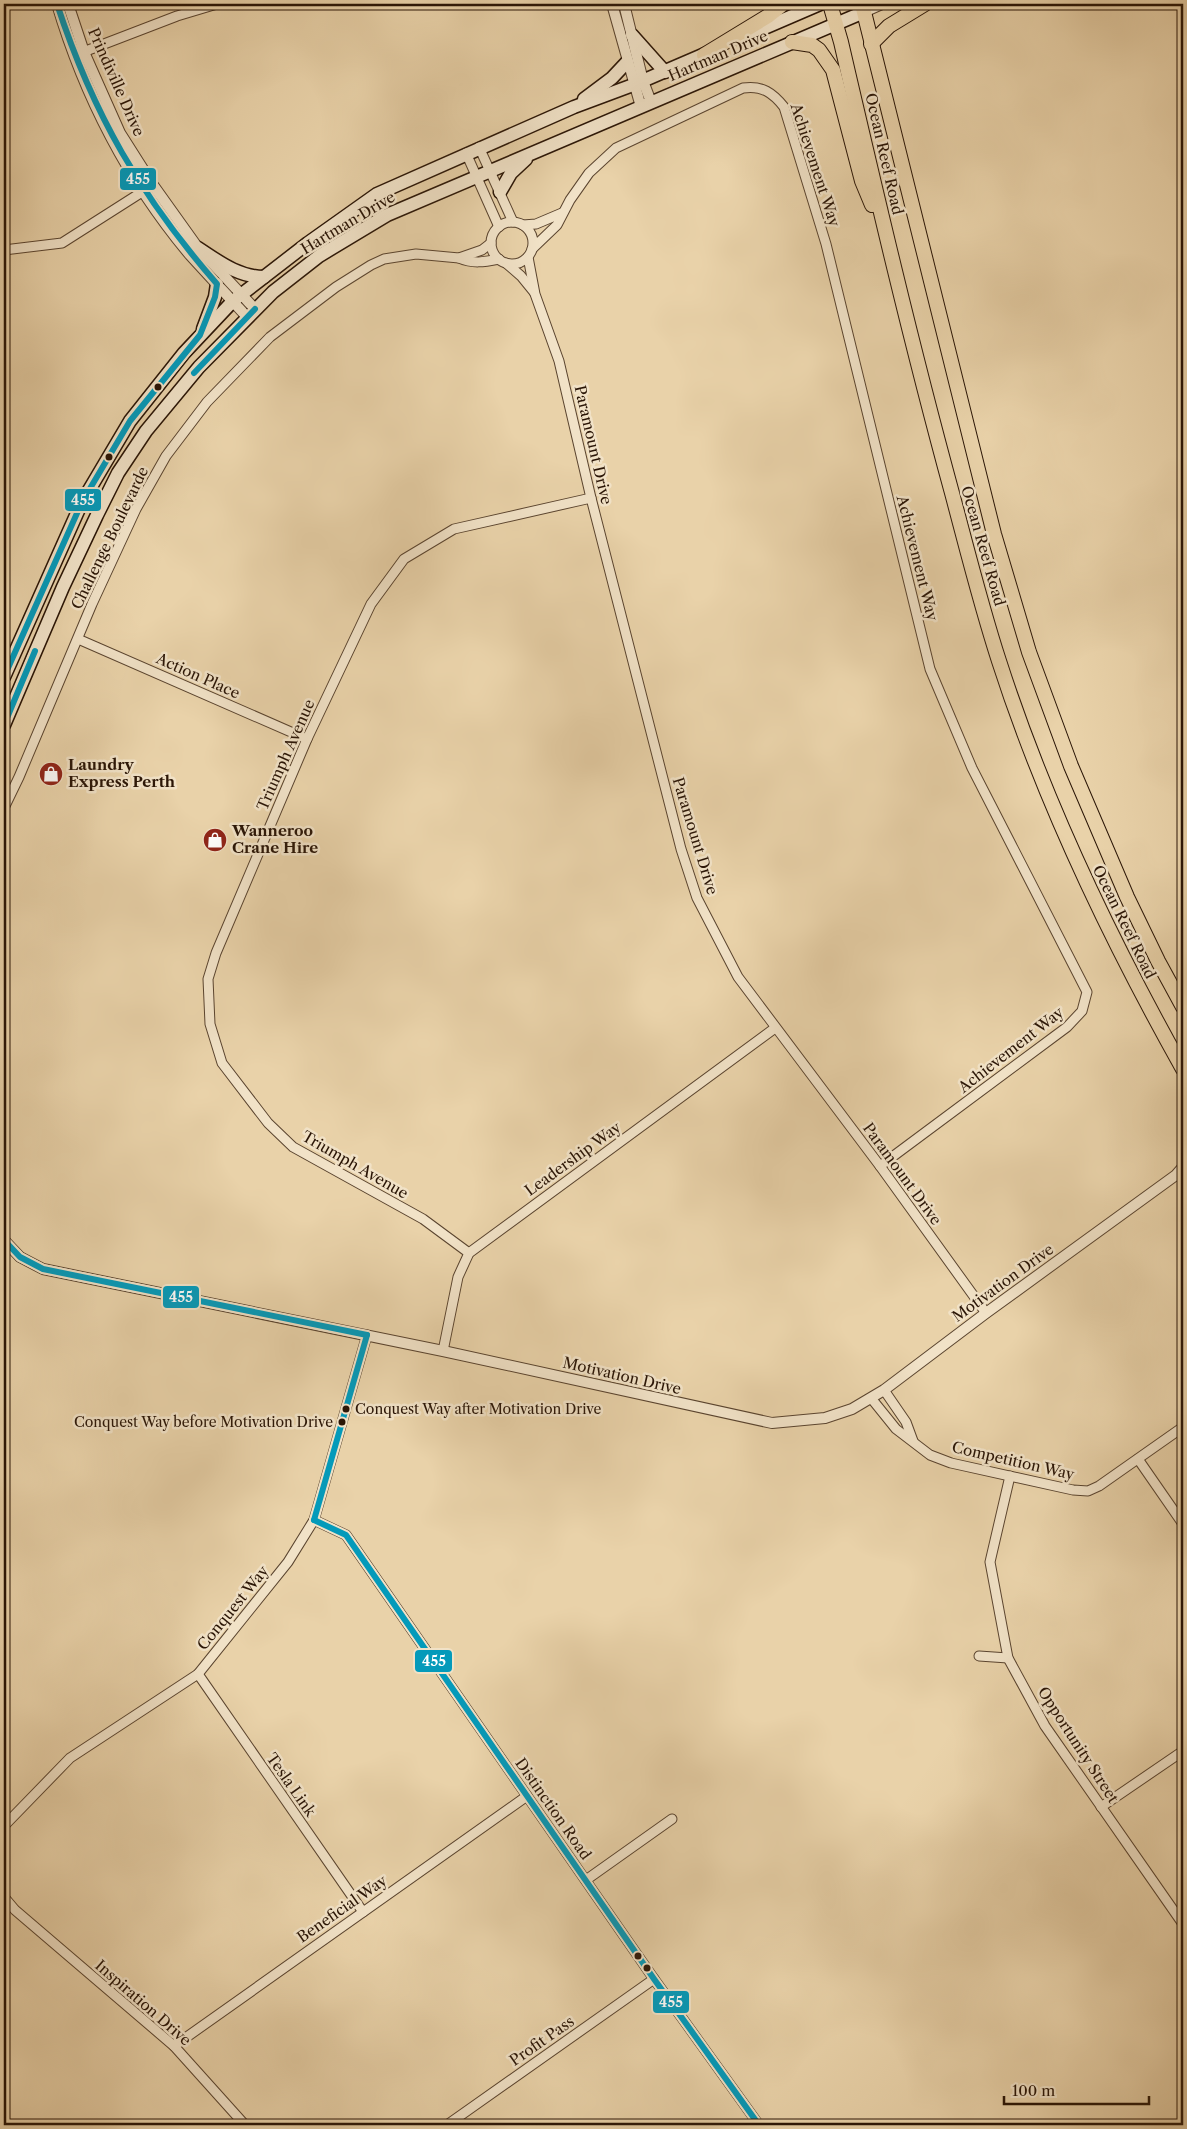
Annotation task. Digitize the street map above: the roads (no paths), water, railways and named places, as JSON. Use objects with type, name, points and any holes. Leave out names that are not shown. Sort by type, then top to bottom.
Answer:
[{"type":"main road","points":[[704,55],[768,16],[783,4]]},
{"type":"main road","name":"Hartman Drive","points":[[4,677],[82,502],[130,421],[184,353],[237,298],[377,194],[574,107],[665,72],[820,4]]},
{"type":"main road","name":"Ocean Reef Road","points":[[830,4],[925,394],[999,662],[1041,776],[1087,886],[1140,991],[1183,1069]]},
{"type":"main road","points":[[871,44],[889,26],[925,4]]},
{"type":"main road","name":"Hartman Drive","points":[[4,725],[63,587],[118,473],[146,432],[198,367],[251,313],[319,256],[387,215],[836,24],[863,8]]},
{"type":"main road","name":"Ocean Reef Road","points":[[863,8],[994,534],[1029,652],[1071,766],[1127,897],[1158,962],[1183,1007]]},
{"type":"main road","points":[[632,35],[665,72]]},
{"type":"main road","points":[[792,42],[812,46],[820,50],[833,70],[862,181],[889,245]]},
{"type":"main road","points":[[574,107],[612,78],[627,62]]},
{"type":"main road","points":[[500,192],[511,173],[534,152]]},
{"type":"main road","points":[[198,248],[237,272],[249,276],[264,277]]},
{"type":"main road","points":[[200,336],[215,297],[217,284]]},
{"type":"street","name":"Prindiville Drive","points":[[56,4],[79,54],[120,133],[153,185],[198,248],[251,313]]},
{"type":"street","name":"Prindiville Drive","points":[[68,4],[79,54],[111,138],[143,191],[190,254],[217,284],[237,298]]},
{"type":"street","points":[[79,54],[177,16],[217,4]]},
{"type":"street","points":[[612,4],[627,62],[638,83],[646,105]]},
{"type":"street","points":[[624,4],[632,35],[638,83]]},
{"type":"street","points":[[863,8],[882,4]]},
{"type":"street","name":"Achievement Way","points":[[530,253],[557,225],[562,213],[589,173],[616,148],[743,88],[754,86],[764,89],[775,96],[784,107],[826,244],[930,669],[972,768],[1087,992],[1082,1011],[1067,1027],[880,1166]]},
{"type":"street","points":[[479,148],[513,222]]},
{"type":"street","points":[[466,154],[499,227]]},
{"type":"street","points":[[4,250],[62,243],[153,185]]},
{"type":"street","points":[[523,225],[531,233],[533,241],[530,253],[522,262],[514,264],[502,261],[494,253],[491,244],[493,234],[499,227],[513,222],[523,225],[542,222],[562,213]]},
{"type":"street","name":"Challenge Boulevarde","points":[[459,258],[491,244]]},
{"type":"street","name":"Paramount Drive","points":[[530,253],[535,294],[560,361],[592,498],[680,848],[697,898],[738,977],[880,1166],[986,1313]]},
{"type":"street","name":"Challenge Boulevarde","points":[[4,808],[92,604],[136,508],[166,456],[207,402],[270,337],[336,287],[384,259],[416,254],[459,258],[468,262],[502,261]]},
{"type":"street","name":"Paramount Drive","points":[[502,261],[521,276],[535,294]]},
{"type":"street","name":"Triumph Avenue","points":[[469,1253],[423,1219],[293,1146],[268,1123],[222,1063],[210,1024],[208,979],[216,953],[307,738],[371,604],[404,560],[454,529],[592,498]]},
{"type":"street","name":"Action Place","points":[[78,639],[307,738]]},
{"type":"street","name":"Leadership Way","points":[[443,1350],[458,1276],[469,1253],[775,1028]]},
{"type":"street","name":"Motivation Drive","points":[[4,1240],[20,1257],[43,1269],[443,1350],[772,1423],[825,1418],[852,1409],[871,1398],[1181,1172]]},
{"type":"street","name":"Conquest Way","points":[[4,1832],[7,1823],[70,1758],[198,1674],[288,1562],[314,1520],[367,1335]]},
{"type":"street","name":"Competition Way","points":[[884,1390],[906,1422],[914,1441]]},
{"type":"street","name":"Competition Way","points":[[871,1398],[896,1429],[930,1455],[951,1463],[1073,1490],[1088,1491],[1099,1486],[1183,1427]]},
{"type":"street","points":[[1138,1459],[1183,1524]]},
{"type":"street","name":"Opportunity Street","points":[[1010,1476],[990,1562],[1008,1658],[1045,1726],[1183,1924]]},
{"type":"street","name":"Distinction Road","points":[[314,1520],[346,1535],[654,1979],[759,2125]]},
{"type":"street","points":[[979,1656],[1008,1658]]},
{"type":"street","name":"Tesla Link","points":[[198,1674],[362,1912]]},
{"type":"street","points":[[1101,1807],[1183,1751]]},
{"type":"street","name":"Beneficial Way","points":[[174,2046],[526,1796]]},
{"type":"street","points":[[586,1880],[672,1819]]},
{"type":"street","name":"Inspiration Drive","points":[[4,1898],[15,1910],[174,2046],[245,2125]]},
{"type":"street","name":"Inspiration Drive","points":[[4,1905],[15,1910]]},
{"type":"street","name":"Profit Pass","points":[[447,2125],[654,1979]]},
{"type":"place","name":"Laundry Express Perth","points":[[51,774]]},
{"type":"place","name":"Wanneroo Crane Hire","points":[[215,840]]},
{"type":"place","name":"Conquest Way after Motivation Drive","points":[[346,1409]]},
{"type":"place","name":"Conquest Way before Motivation Drive","points":[[342,1422]]}]
